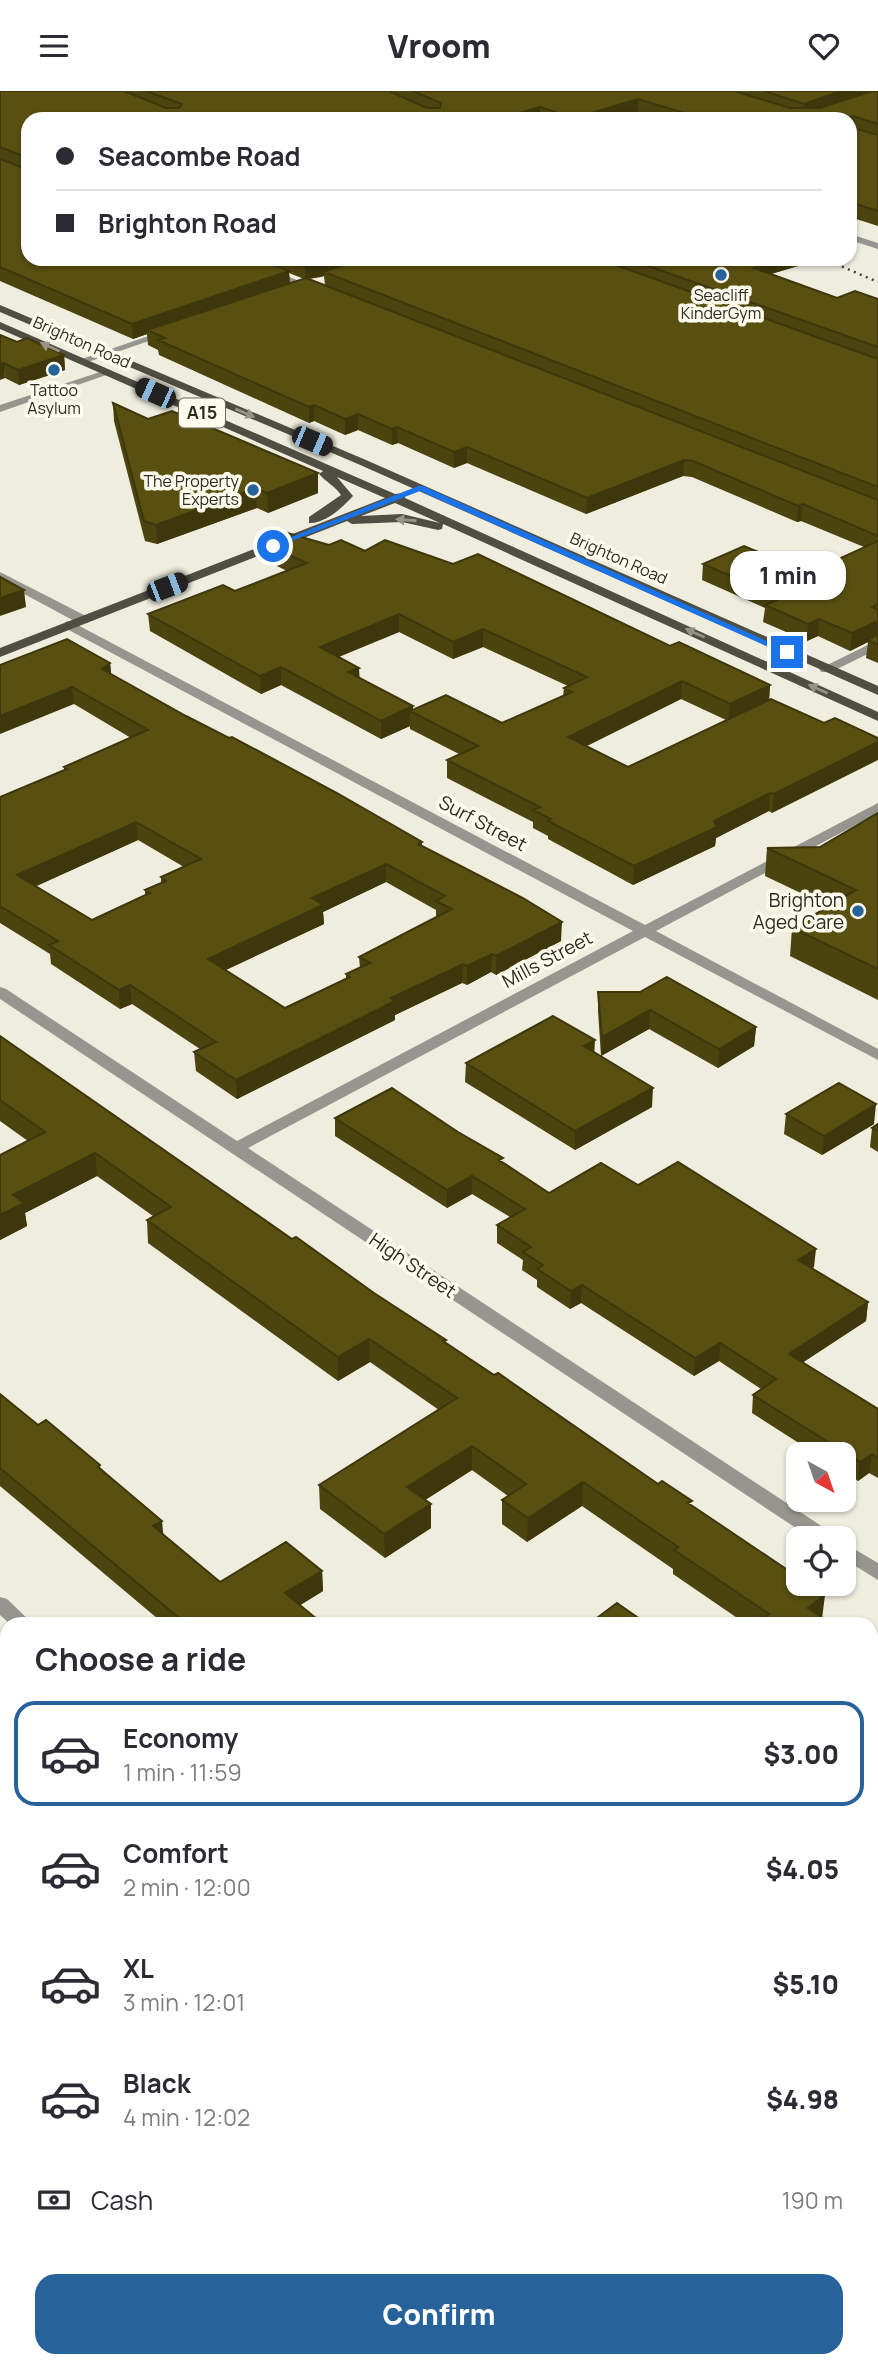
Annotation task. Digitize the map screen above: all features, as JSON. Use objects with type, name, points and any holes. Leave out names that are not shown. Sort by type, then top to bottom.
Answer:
[{"type":"main road","name":"Brighton Road","points":[[0,307],[420,488],[878,691]]},
{"type":"main road","name":"Brighton Road","points":[[0,325],[395,498],[878,717]]},
{"type":"main road","points":[[252,554],[331,510],[347,496],[340,484],[296,454]]},
{"type":"main road","points":[[0,653],[420,488]]},
{"type":"main road","points":[[337,520],[424,521],[495,543]]},
{"type":"street","points":[[857,238],[878,246]]},
{"type":"street","points":[[258,266],[313,284],[331,296]]},
{"type":"street","points":[[283,294],[313,284]]},
{"type":"street","points":[[81,361],[187,326]]},
{"type":"street","points":[[0,409],[107,373]]},
{"type":"street","name":"Surf Street","points":[[0,576],[76,623],[878,1055]]},
{"type":"street","points":[[826,669],[878,644]]},
{"type":"street","name":"Mills Street","points":[[236,1148],[878,807]]},
{"type":"street","name":"High Street","points":[[0,992],[807,1526]]},
{"type":"street","points":[[856,1558],[878,1573]]},
{"type":"street","points":[[0,1604],[15,1617]]},
{"type":"building","points":[[0,91],[124,91],[166,108],[179,108],[182,104],[146,91],[389,91],[427,108],[440,108],[441,103],[413,91],[734,91],[790,108],[820,108],[878,91],[878,124],[857,118],[857,112],[681,112],[638,99],[594,112],[555,112],[540,107],[522,112],[21,112],[21,155],[0,147]]},
{"type":"building","points":[[764,91],[841,91],[804,104]]},
{"type":"building","points":[[857,129],[878,135],[878,211],[857,204]]},
{"type":"building","points":[[0,159],[21,167],[21,266],[277,266],[289,271],[132,324],[0,267]]},
{"type":"building","points":[[341,266],[619,266],[878,359],[878,487],[324,272]]},
{"type":"building","points":[[648,266],[760,266],[754,268],[837,298],[855,291],[878,299],[878,347]]},
{"type":"building","points":[[306,278],[878,500],[878,536],[803,504],[798,506],[693,461],[684,460],[587,498],[467,447],[454,452],[397,427],[392,429],[358,414],[345,419],[314,405],[309,407],[158,340],[165,338],[147,330]]},
{"type":"building","points":[[0,335],[17,342],[27,338],[64,355],[18,370],[4,363],[0,364]]},
{"type":"building","points":[[113,403],[148,419],[172,411],[318,473],[267,493],[256,488],[156,525],[144,521]]},
{"type":"building","points":[[284,532],[329,545],[341,540],[365,551],[385,540],[453,564],[478,554],[670,646],[679,642],[770,685],[730,704],[682,681],[568,737],[628,767],[771,699],[824,723],[835,718],[878,738],[878,742],[714,821],[717,827],[634,866],[548,821],[551,819],[533,810],[540,807],[447,760],[478,746],[410,711],[446,695],[502,723],[572,692],[564,688],[587,677],[483,629],[453,642],[399,614],[320,647],[359,668],[348,672],[413,706],[381,721],[281,667],[260,676],[148,614],[223,585],[235,591],[307,563],[261,542]]},
{"type":"building","points":[[878,541],[878,604],[872,607],[878,610],[878,621],[852,633],[819,619],[808,624],[765,605],[781,598],[703,564],[744,546],[808,573]]},
{"type":"building","points":[[0,577],[24,590],[0,598]]},
{"type":"building","points":[[878,634],[878,645],[868,640]]},
{"type":"building","points":[[67,639],[110,663],[102,669],[186,716],[229,738],[232,737],[337,793],[422,842],[418,844],[523,898],[562,922],[496,956],[492,954],[467,966],[463,964],[391,998],[395,1001],[236,1080],[194,1052],[216,1042],[130,985],[119,990],[49,945],[58,941],[0,906],[0,797],[67,769],[64,767],[148,730],[72,687],[0,716],[0,665]],"holes":[[[136,822],[201,859],[161,877],[166,881],[145,890],[150,893],[92,920],[17,875]],[[386,864],[445,896],[436,901],[452,909],[359,957],[370,963],[346,974],[350,977],[285,1008],[208,959],[323,905],[312,898]]]},
{"type":"building","points":[[878,813],[878,969],[792,928],[856,890],[767,848],[820,847]]},
{"type":"building","points":[[667,977],[756,1027],[719,1049],[650,1010],[602,1037],[598,992],[640,992]]},
{"type":"building","points":[[553,1016],[595,1040],[584,1046],[653,1088],[575,1131],[466,1063]]},
{"type":"building","points":[[0,1036],[292,1239],[296,1237],[446,1340],[443,1341],[494,1375],[498,1373],[658,1484],[662,1481],[692,1501],[688,1503],[786,1569],[786,1596],[824,1596],[808,1608],[821,1617],[765,1617],[769,1614],[674,1550],[678,1547],[583,1482],[528,1518],[502,1500],[526,1484],[472,1446],[407,1487],[431,1504],[384,1534],[319,1485],[457,1398],[369,1339],[338,1357],[147,1220],[171,1207],[95,1153],[13,1195],[24,1203],[0,1215],[0,1155],[45,1132],[0,1100]]},
{"type":"building","points":[[839,1083],[876,1104],[824,1136],[786,1114]]},
{"type":"building","points":[[392,1088],[503,1158],[499,1160],[549,1193],[601,1163],[638,1185],[678,1162],[816,1249],[798,1260],[868,1302],[789,1354],[878,1409],[878,1458],[872,1454],[860,1462],[856,1459],[856,1442],[828,1442],[753,1395],[776,1379],[720,1343],[695,1358],[582,1285],[571,1291],[537,1269],[543,1265],[523,1252],[531,1247],[497,1225],[525,1209],[472,1176],[447,1190],[335,1118]]},
{"type":"building","points":[[0,1394],[38,1425],[46,1420],[100,1465],[98,1467],[162,1521],[153,1526],[220,1582],[286,1542],[322,1571],[285,1593],[314,1617],[178,1617],[0,1468]]},
{"type":"building","points":[[617,1603],[637,1617],[598,1617]]},
{"type":"railway","points":[[840,266],[878,282]]},
{"type":"place","name":"Seacliff KinderGym","points":[[721,275]]},
{"type":"place","name":"Tattoo Asylum","points":[[54,370]]},
{"type":"place","name":"The Property Experts","points":[[253,490]]},
{"type":"place","name":"Brighton Aged Care","points":[[858,911]]},
{"type":"route","points":[[273,546],[420,488],[787,652]]}]
